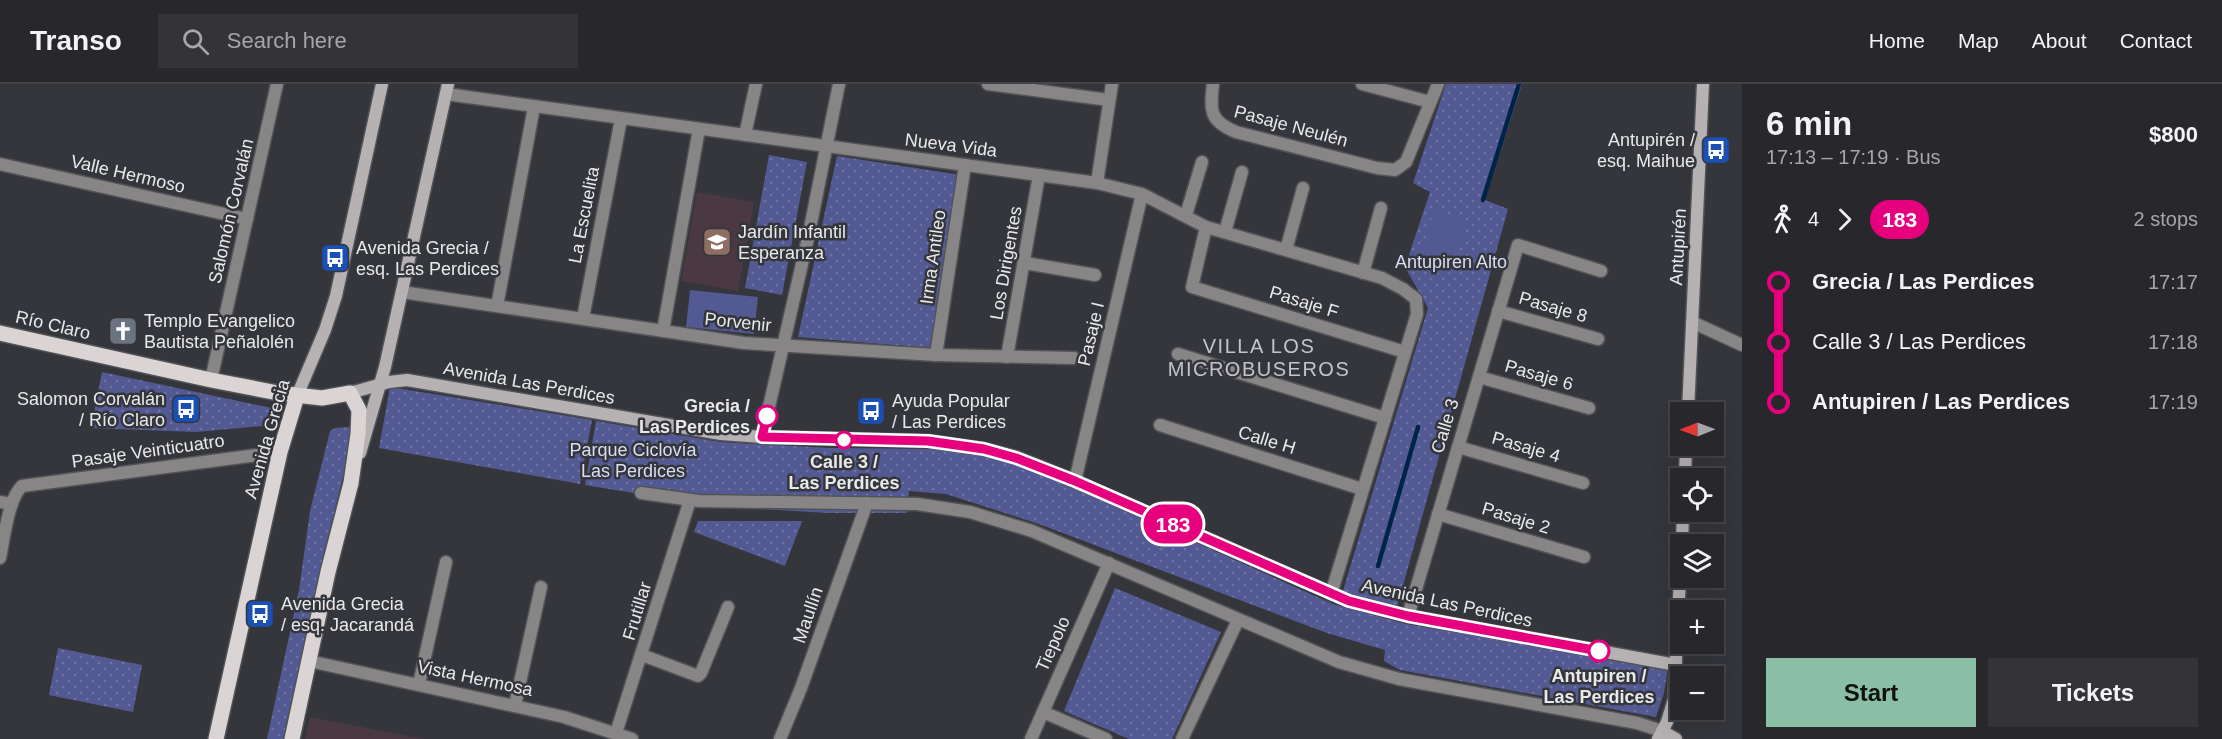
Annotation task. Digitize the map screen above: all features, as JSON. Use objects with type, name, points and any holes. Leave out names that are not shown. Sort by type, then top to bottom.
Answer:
[{"type":"main road","name":"Río Claro","points":[[0,333],[212,380],[297,396],[322,398],[350,393]]},
{"type":"main road","points":[[292,739],[351,483],[359,410],[350,393]]},
{"type":"main road","name":"Avenida Grecia","points":[[216,739],[280,452],[297,396]]},
{"type":"street","name":"Salomón Corvalán","points":[[212,380],[277,84]]},
{"type":"street","name":"Avenida Grecia","points":[[297,396],[326,330],[336,296],[382,84]]},
{"type":"street","points":[[746,135],[756,84]]},
{"type":"street","points":[[762,437],[839,84]]},
{"type":"street","points":[[988,84],[1109,100]]},
{"type":"street","points":[[1096,183],[1113,84]]},
{"type":"street","name":"Pasaje Neulén","points":[[1213,84],[1212,116],[1222,127],[1377,168],[1395,170],[1406,162],[1430,102]]},
{"type":"street","points":[[1362,84],[1430,102],[1437,84]]},
{"type":"street","name":"Antupirén","points":[[1688,402],[1703,84]]},
{"type":"street","points":[[351,483],[380,384],[447,89]]},
{"type":"street","name":"Nueva Vida","points":[[447,89],[534,107],[1096,183],[1142,194],[1206,226],[1382,278],[1403,289],[1416,299],[1417,314],[1405,352]]},
{"type":"street","points":[[497,306],[534,107]]},
{"type":"street","name":"La Escuelita","points":[[583,318],[621,118]]},
{"type":"street","points":[[663,331],[699,129]]},
{"type":"street","points":[[1186,216],[1202,162]]},
{"type":"street","name":"Valle Hermoso","points":[[0,164],[247,219]]},
{"type":"street","name":"Irma Antileo","points":[[936,355],[965,165]]},
{"type":"street","points":[[1225,232],[1242,172]]},
{"type":"street","name":"Los Dirigentes","points":[[1007,357],[1040,176]]},
{"type":"street","points":[[1286,250],[1304,188]]},
{"type":"street","name":"Pasaje I","points":[[1075,481],[1142,194]]},
{"type":"street","points":[[1363,273],[1381,208]]},
{"type":"street","name":"Pasaje F","points":[[1206,226],[1192,287],[1405,352]]},
{"type":"street","name":"Calle 3","points":[[1408,616],[1518,245],[1601,271]]},
{"type":"street","points":[[1025,263],[1095,275]]},
{"type":"street","name":"Porvenir","points":[[402,292],[744,343],[936,355],[1074,358]]},
{"type":"street","name":"Pasaje 8","points":[[1498,311],[1598,339]]},
{"type":"street","points":[[1692,322],[1742,345]]},
{"type":"street","points":[[1331,594],[1405,352]]},
{"type":"street","points":[[1178,354],[1385,418]]},
{"type":"street","name":"Pasaje 6","points":[[1479,377],[1589,408]]},
{"type":"street","name":"Avenida Las Perdices","points":[[380,384],[399,380],[424,382],[710,432],[762,437],[955,443],[1016,458],[1075,481],[1331,594],[1360,604],[1408,616],[1676,665]]},
{"type":"street","name":"Río Claro","points":[[350,393],[380,384]]},
{"type":"street","name":"Calle H","points":[[1160,425],[1362,489]]},
{"type":"street","name":"Pasaje 4","points":[[1458,447],[1583,483]]},
{"type":"street","name":"Pasaje Veinticuatro","points":[[6,503],[22,486],[280,452]]},
{"type":"street","points":[[640,493],[690,500],[926,505],[970,512],[1011,524],[1329,658],[1374,673],[1637,723],[1660,735],[1676,739]]},
{"type":"street","name":"Frutillar","points":[[616,733],[690,500]]},
{"type":"street","points":[[0,558],[6,503]]},
{"type":"street","name":"Maullín","points":[[780,739],[801,688],[867,503]]},
{"type":"street","name":"Pasaje 2","points":[[1438,514],[1584,558]]},
{"type":"street","points":[[419,684],[446,562]]},
{"type":"street","name":"Tiepolo","points":[[1031,739],[1108,563]]},
{"type":"street","points":[[515,705],[541,587]]},
{"type":"street","points":[[1660,735],[1674,699],[1680,588]]},
{"type":"street","points":[[642,655],[698,675],[701,673],[728,607]]},
{"type":"street","points":[[1182,739],[1238,620]]},
{"type":"street","name":"Vista Hermosa","points":[[309,660],[515,705],[564,717],[632,739]]},
{"type":"street","points":[[1043,711],[1106,739]]},
{"type":"shaded area","name":"Jardín Infantil Esperanza","points":[[697,192],[754,202],[738,291],[681,281]]},
{"type":"shaded area","points":[[310,717],[424,739],[305,739]]},
{"type":"green space","name":"Antupiren Alto","points":[[1446,84],[1522,84],[1485,200],[1508,209],[1397,607],[1371,603],[1342,594],[1428,308],[1405,267],[1430,192],[1413,183]]},
{"type":"green space","points":[[769,155],[807,162],[782,295],[745,288]]},
{"type":"green space","points":[[837,156],[961,175],[930,348],[798,337]]},
{"type":"green space","points":[[1434,210],[1467,221],[1450,273],[1418,262]]},
{"type":"green space","points":[[690,290],[758,297],[754,334],[686,327]]},
{"type":"green space","points":[[102,372],[276,409],[273,425],[196,432],[91,428]]},
{"type":"green space","points":[[390,387],[592,420],[580,484],[379,448]]},
{"type":"green space","name":"Parque Ciclovía Las Perdices","points":[[596,421],[720,442],[830,448],[941,449],[1013,458],[1047,471],[1095,497],[1333,604],[1406,624],[1668,667],[1664,693],[1656,717],[1400,670],[1384,661],[1385,650],[1327,633],[1039,524],[946,494],[909,491],[907,513],[828,513],[712,506],[585,485]]},
{"type":"green space","points":[[335,428],[352,428],[353,436],[325,549],[283,739],[267,739],[299,590],[310,511],[330,431]]},
{"type":"green space","points":[[698,521],[802,521],[785,566],[694,532]]},
{"type":"green space","points":[[1115,588],[1221,632],[1172,739],[1129,739],[1064,711]]},
{"type":"green space","points":[[58,648],[142,665],[133,712],[49,695]]},
{"type":"waterway","points":[[1483,200],[1519,84]]},
{"type":"waterway","points":[[1378,566],[1418,427]]},
{"type":"bus line","name":"183","points":[[767,416],[762,437],[955,443],[1016,458],[1075,481],[1292,577],[1370,608],[1599,651]]},
{"type":"place","name":"Antupirén / esq. Maihue","points":[[1716,150]]},
{"type":"place","name":"Jardín Infantil Esperanza","points":[[717,242]]},
{"type":"place","name":"Avenida Grecia / esq. Las Perdices","points":[[335,258]]},
{"type":"place","name":"Templo Evangelico Bautista Peñalolén","points":[[123,331]]},
{"type":"place","name":"Salomon Corvalán / Río Claro","points":[[186,409]]},
{"type":"place","name":"Ayuda Popular / Las Perdices","points":[[871,411]]},
{"type":"place","name":"Grecia / Las Perdices","points":[[767,416]]},
{"type":"place","name":"Calle 3 / Las Perdices","points":[[844,440]]},
{"type":"place","name":"Avenida Grecia / esq. Jacarandá","points":[[260,614]]},
{"type":"place","name":"Antupiren / Las Perdices","points":[[1599,651]]},
{"type":"district","name":"VILLA LOS MICROBUSEROS","points":[[1259,358]]}]
